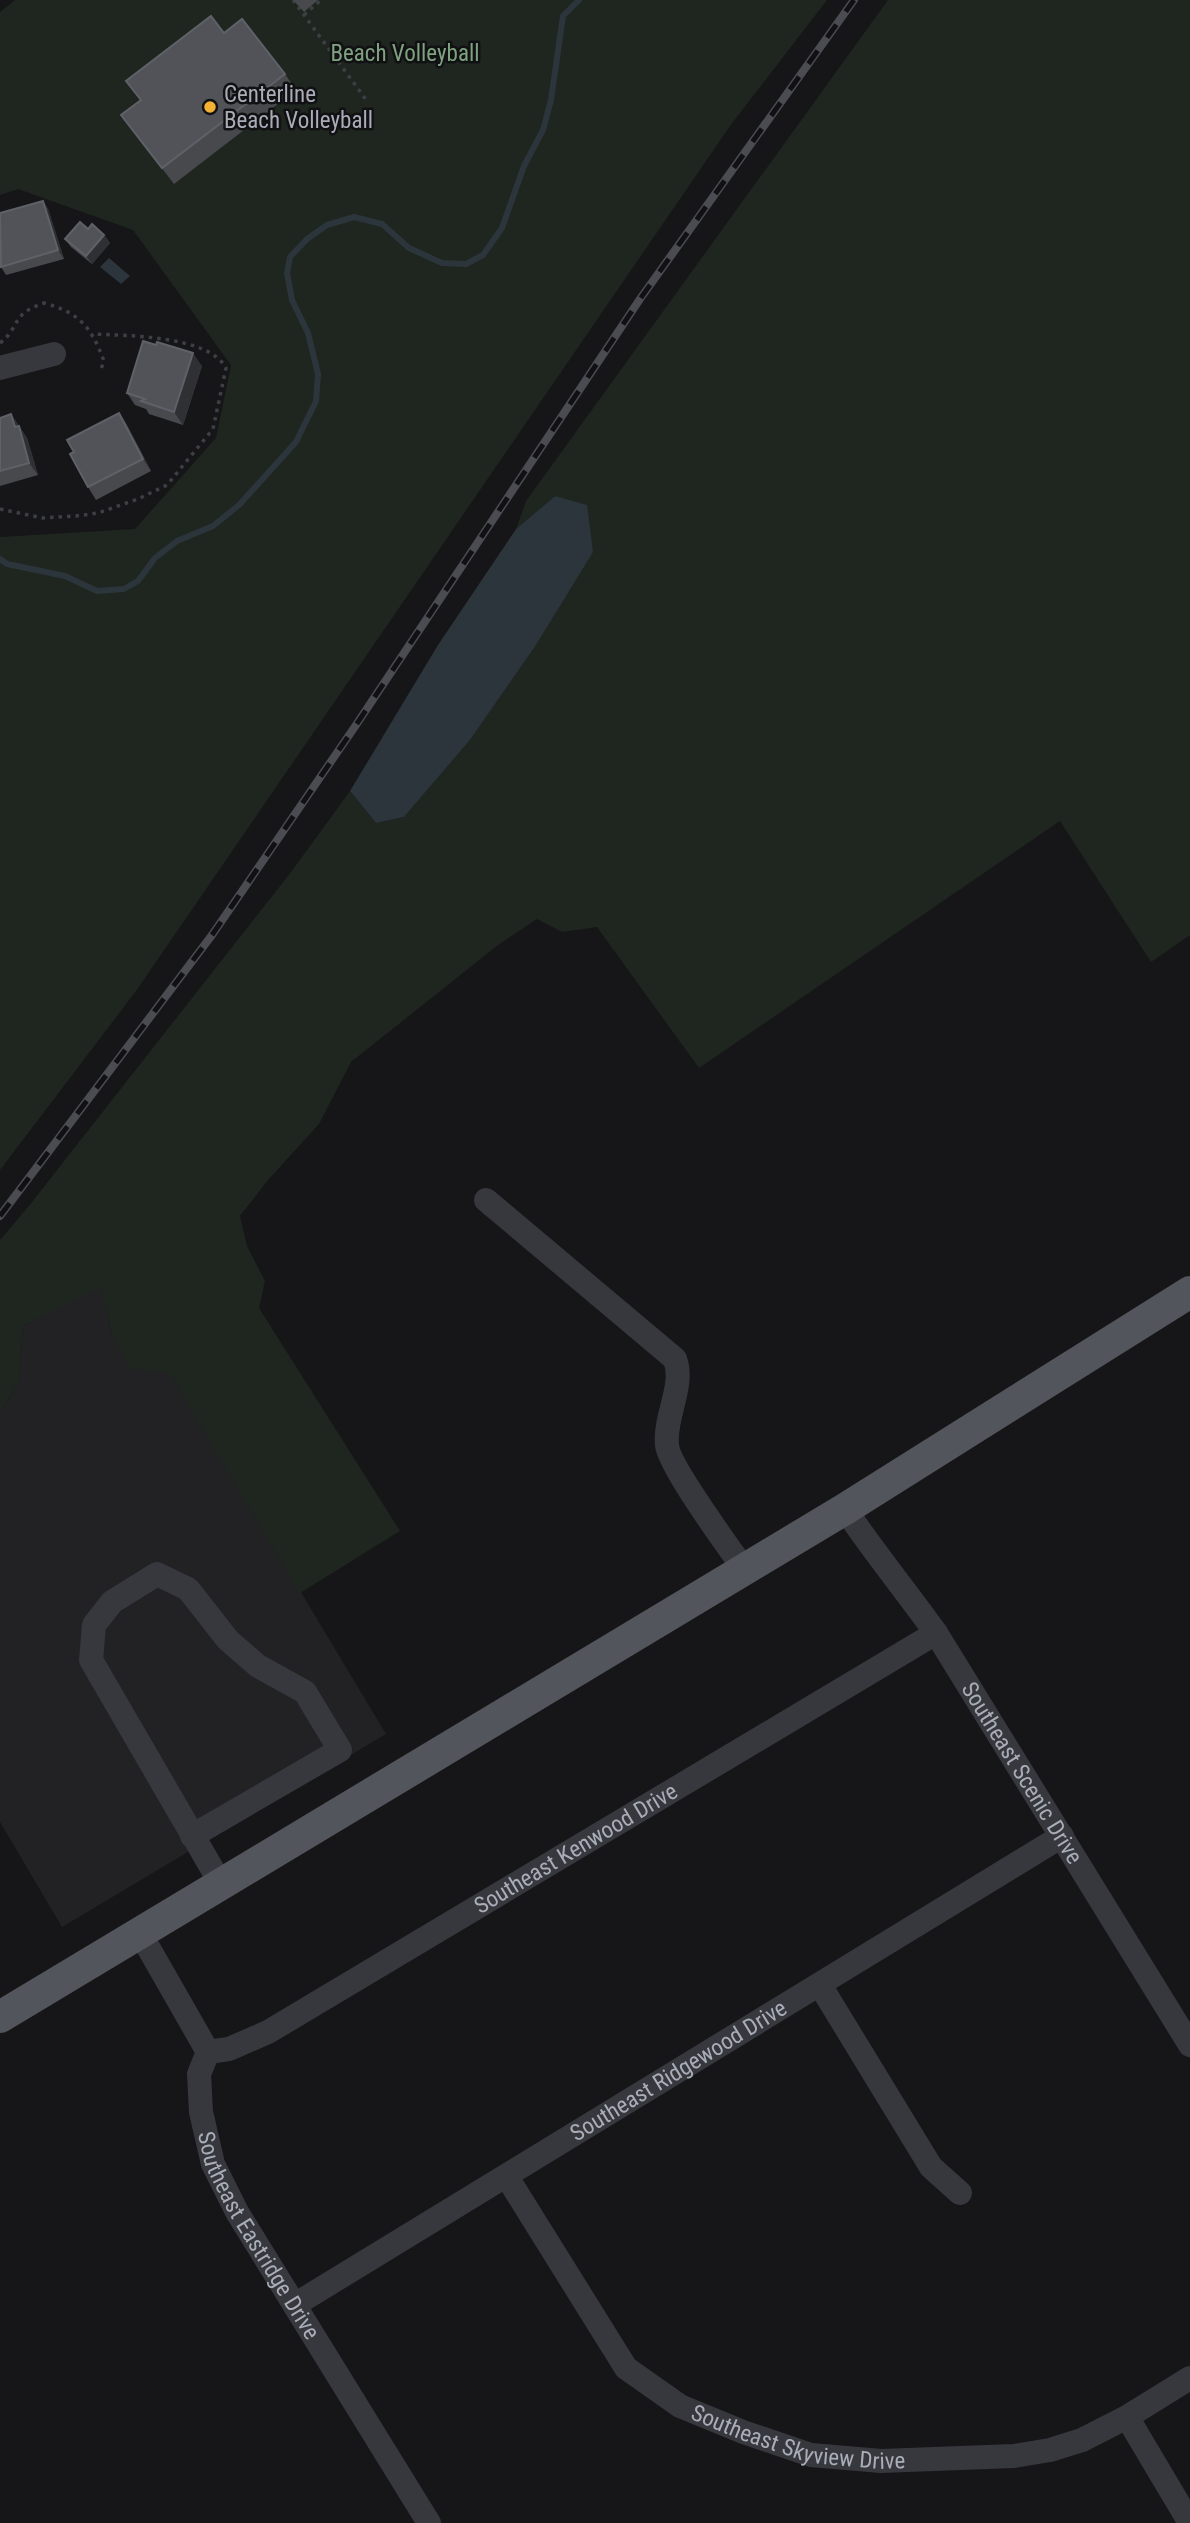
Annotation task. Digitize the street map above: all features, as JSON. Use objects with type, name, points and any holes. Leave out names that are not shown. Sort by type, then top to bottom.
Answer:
[{"type":"main road","points":[[0,2017],[845,1508],[1190,1292]]},
{"type":"street","points":[[0,368],[54,354]]},
{"type":"street","points":[[486,1200],[675,1359],[678,1376],[666,1432],[667,1449],[744,1569]]},
{"type":"street","name":"Southeast Scenic Drive","points":[[845,1508],[936,1633],[1190,2045]]},
{"type":"street","points":[[192,1836],[340,1749],[305,1692],[258,1667],[229,1640],[188,1589],[157,1574],[112,1602],[94,1625],[90,1660],[220,1885]]},
{"type":"street","name":"Southeast Kenwood Drive","points":[[208,2052],[229,2049],[268,2032],[936,1633]]},
{"type":"street","name":"Southeast Ridgewood Drive","points":[[296,2304],[1062,1836]]},
{"type":"street","points":[[140,1933],[208,2052]]},
{"type":"street","points":[[820,1984],[931,2166],[960,2193]]},
{"type":"street","name":"Southeast Eastridge Drive","points":[[208,2052],[199,2074],[201,2112],[212,2164],[237,2212],[429,2523]]},
{"type":"street","name":"Southeast Skyview Drive","points":[[507,2177],[626,2368],[680,2406],[743,2432],[811,2455],[881,2461],[1014,2456],[1050,2451],[1082,2440],[1127,2417],[1190,2378]]},
{"type":"street","points":[[1127,2417],[1190,2523]]},
{"type":"path","points":[[293,0],[367,101]]},
{"type":"path","points":[[304,15],[321,0]]},
{"type":"path","points":[[0,344],[22,312],[44,303],[62,308],[76,316],[94,334],[104,360],[100,372]]},
{"type":"path","points":[[0,509],[43,517],[76,516],[98,513],[138,499],[167,485],[213,429],[226,368],[220,360],[190,345],[165,338],[94,334]]},
{"type":"shaded area","points":[[109,258],[130,276],[121,284],[100,267]]},
{"type":"shaded area","points":[[555,496],[587,505],[593,552],[534,648],[470,740],[404,817],[376,823],[350,791],[438,645],[516,529]]},
{"type":"shaded area","points":[[101,1286],[112,1335],[169,1372],[386,1734],[62,1927],[0,1822],[0,1412],[19,1382],[23,1326]]},
{"type":"green space","name":"Beach Volleyball","points":[[15,0],[827,0],[730,126],[136,991],[0,1170],[0,537],[135,529],[216,438],[231,365],[133,230],[18,189],[0,195],[0,12]]},
{"type":"green space","points":[[888,0],[1190,0],[1190,935],[1151,962],[1060,821],[699,1068],[597,927],[562,932],[537,919],[498,945],[351,1062],[319,1124],[268,1180],[240,1216],[247,1246],[265,1281],[259,1308],[400,1531],[300,1593],[169,1373],[131,1369],[112,1335],[101,1287],[23,1326],[19,1382],[0,1412],[0,1240],[291,872],[350,791],[376,823],[404,817],[470,740],[534,648],[555,496],[516,529],[526,501]]},
{"type":"building","name":"Centerline Beach Volleyball","points":[[211,16],[224,33],[242,19],[285,74],[162,168],[121,115],[141,100],[126,81]]},
{"type":"building","points":[[43,201],[58,250],[1,267],[0,213]]},
{"type":"building","points":[[80,222],[88,229],[92,224],[104,235],[86,256],[65,239]]},
{"type":"building","points":[[143,341],[156,345],[157,342],[193,353],[174,412],[141,401],[145,399],[127,393]]},
{"type":"building","points":[[119,413],[143,459],[88,487],[70,454],[74,452],[67,440]]},
{"type":"building","points":[[11,414],[15,427],[19,426],[29,463],[0,471],[0,418]]},
{"type":"waterway","points":[[0,559],[7,564],[65,576],[97,591],[124,589],[138,581],[155,558],[177,541],[213,526],[239,505],[296,442],[316,401],[318,374],[308,333],[292,300],[287,273],[290,257],[307,239],[327,225],[354,217],[382,224],[409,248],[442,263],[466,264],[483,255],[502,228],[524,166],[543,130],[551,100],[563,16],[579,0]]},
{"type":"railway","points":[[0,1216],[212,935],[356,725],[640,299],[854,0]]},
{"type":"place","name":"Centerline Beach Volleyball","points":[[210,107]]}]
